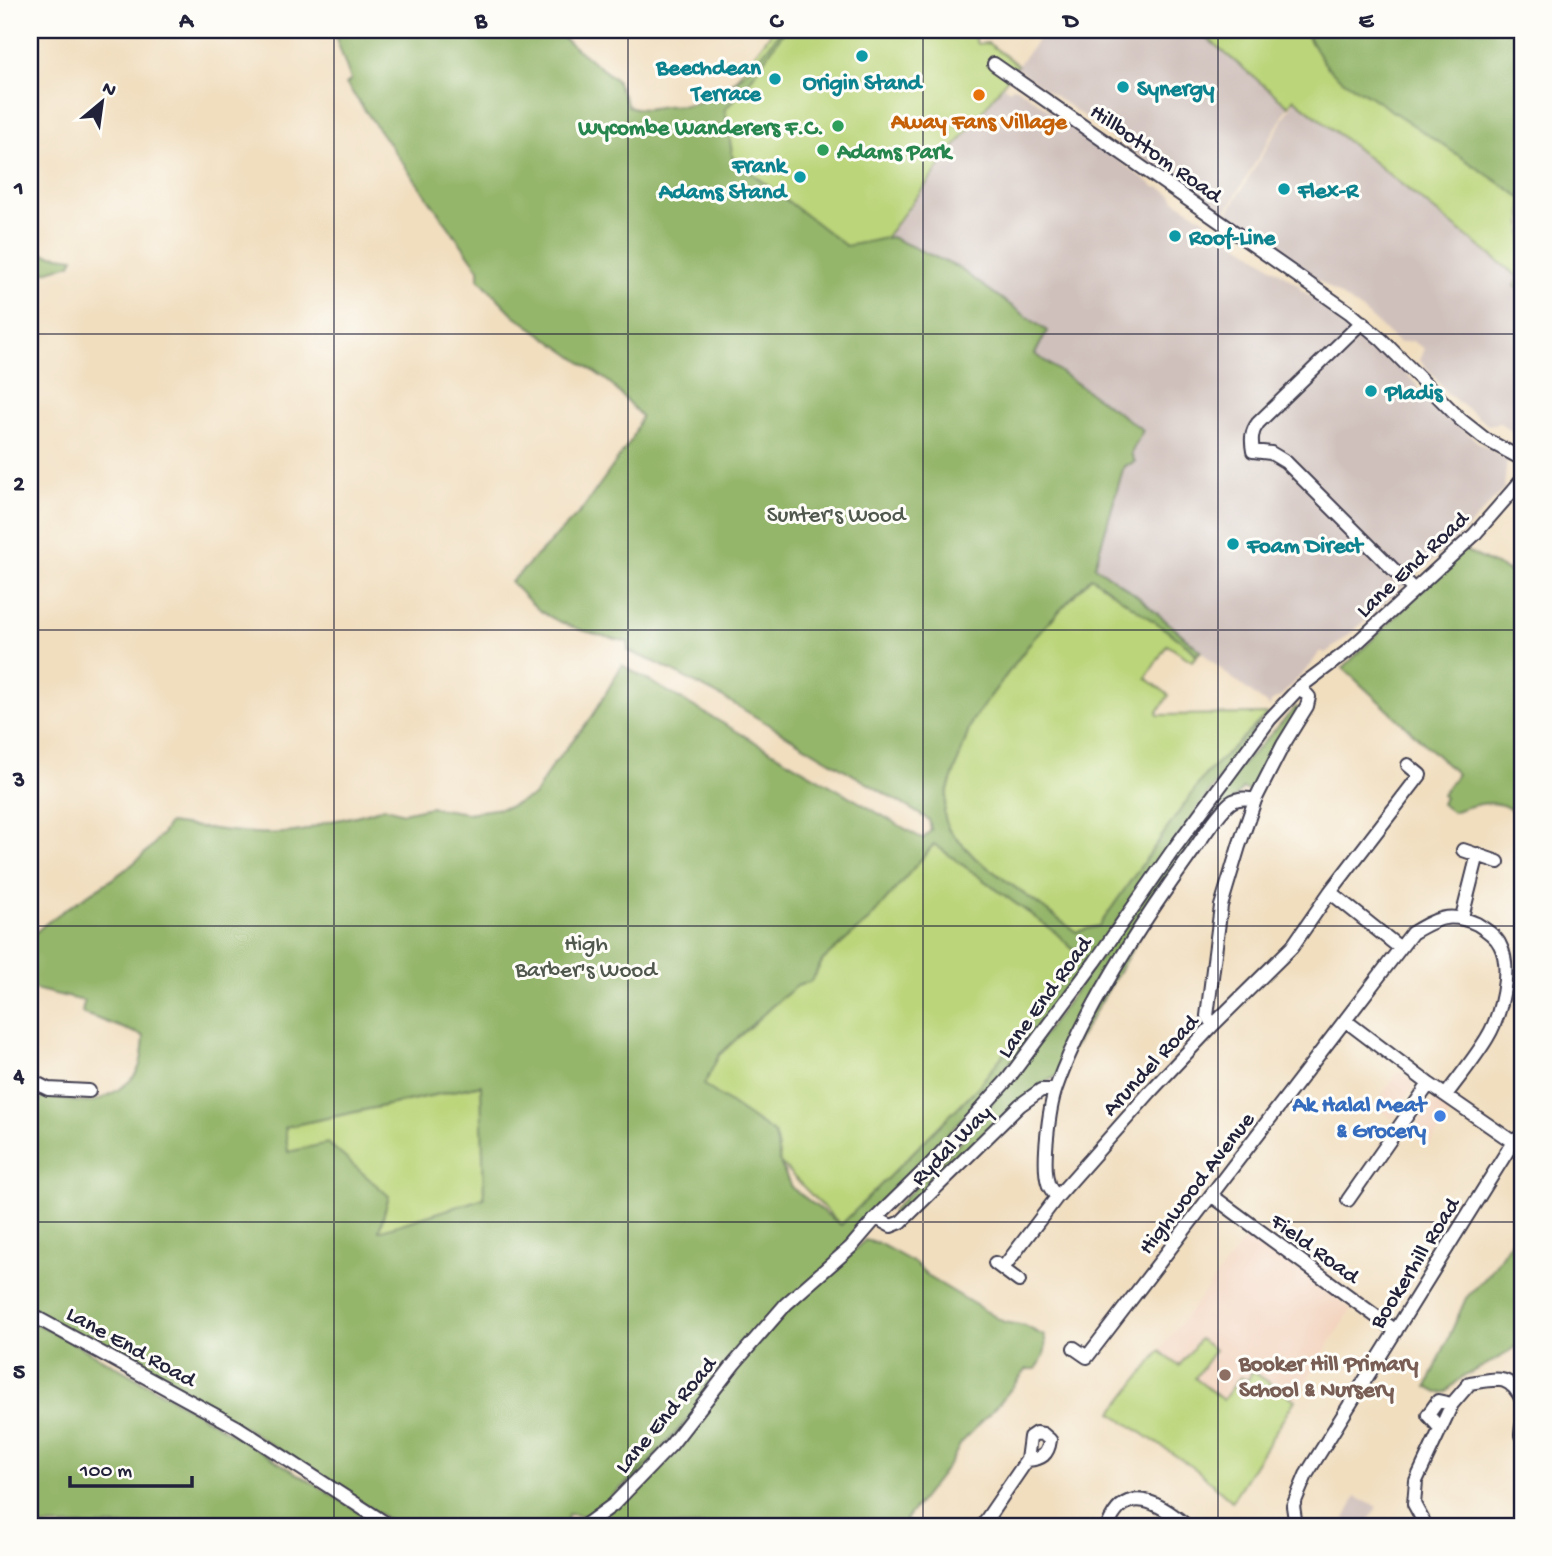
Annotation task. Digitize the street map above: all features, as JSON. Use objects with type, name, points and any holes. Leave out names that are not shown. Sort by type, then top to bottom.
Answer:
[{"type":"street","name":"Hillbottom Road","points":[[994,64],[1362,322],[1461,420],[1485,439],[1522,458]]},
{"type":"street","points":[[1362,322],[1258,423],[1251,440],[1253,451],[1271,453],[1286,462],[1413,589]]},
{"type":"street","name":"Lane End Road","points":[[584,1526],[613,1505],[671,1446],[734,1364],[786,1304],[851,1247],[1008,1079],[1270,719],[1300,687],[1342,656],[1474,535],[1522,480]]},
{"type":"street","points":[[1213,1025],[1207,1016],[1209,980],[1221,906],[1255,800],[1283,745],[1307,706],[1309,696],[1300,687]]},
{"type":"street","name":"Arundel Road","points":[[1018,1281],[999,1265],[1056,1197],[1213,1025],[1292,947],[1330,892],[1420,775],[1408,765]]},
{"type":"street","points":[[1056,1197],[1048,1184],[1047,1141],[1055,1090],[1080,1033],[1119,963],[1205,834],[1231,802],[1247,797],[1255,800]]},
{"type":"street","points":[[1463,850],[1498,862]]},
{"type":"street","points":[[1446,1095],[1488,1037],[1499,1010],[1506,976],[1501,946],[1486,929],[1462,917],[1478,854]]},
{"type":"street","points":[[1330,892],[1400,948]]},
{"type":"street","name":"Highwood Avenue","points":[[1074,1348],[1087,1357],[1412,933],[1436,919],[1462,917]]},
{"type":"street","points":[[1346,1021],[1429,1084],[1518,1139]]},
{"type":"street","points":[[30,1080],[48,1089],[89,1091]]},
{"type":"street","points":[[1348,1200],[1429,1084]]},
{"type":"street","name":"Rydal Way","points":[[876,1219],[891,1226],[901,1222],[1020,1105],[1041,1090],[1055,1090]]},
{"type":"street","name":"Bookerhill Road","points":[[1296,1526],[1293,1506],[1306,1475],[1518,1139]]},
{"type":"street","name":"Field Road","points":[[1211,1195],[1396,1331]]},
{"type":"street","name":"Lane End Road","points":[[30,1314],[237,1427],[390,1526]]},
{"type":"street","points":[[1426,1526],[1414,1504],[1416,1482],[1439,1427],[1452,1404],[1470,1383],[1501,1379],[1515,1386],[1522,1400]]},
{"type":"street","points":[[1521,1435],[1522,1426]]},
{"type":"street","points":[[982,1526],[1027,1460]]},
{"type":"street","points":[[1108,1526],[1117,1509],[1136,1500],[1161,1506],[1184,1522]]},
{"type":"shaded area","points":[[1045,30],[1197,30],[1289,106],[1224,215],[1016,68]]},
{"type":"shaded area","points":[[1003,86],[1010,90],[1012,87],[1018,88],[1157,188],[1172,195],[1175,200],[1205,220],[1205,230],[1213,237],[1220,233],[1225,234],[1313,298],[1315,295],[1346,317],[1418,385],[1419,393],[1439,413],[1443,413],[1478,442],[1507,460],[1504,489],[1462,534],[1343,640],[1325,653],[1320,651],[1311,665],[1280,697],[1271,702],[1270,707],[1228,675],[1136,595],[1085,558],[868,261]]},
{"type":"shaded area","points":[[1295,100],[1486,251],[1522,205],[1522,439],[1500,423],[1488,425],[1448,394],[1420,360],[1425,349],[1412,341],[1399,343],[1363,311],[1226,216]]},
{"type":"shaded area","points":[[1398,1071],[1414,1082],[1412,1090],[1393,1119],[1375,1106]]},
{"type":"shaded area","points":[[1438,1100],[1453,1110],[1429,1146],[1411,1135],[1433,1101]]},
{"type":"shaded area","name":"Booker Hill Primary School & Nursery","points":[[1249,1234],[1351,1309],[1232,1501],[1197,1470],[1112,1413]]},
{"type":"shaded area","points":[[1356,1497],[1377,1507],[1366,1526],[1344,1521]]},
{"type":"green space","points":[[333,30],[553,30],[616,80],[628,106],[642,109],[686,105],[715,95],[740,77],[762,55],[781,30],[785,30],[741,93],[725,109],[733,159],[846,246],[891,237],[957,267],[1047,331],[1035,354],[1143,430],[1131,453],[1135,462],[1124,466],[1095,566],[1136,595],[1201,651],[1197,655],[1187,645],[1091,577],[1034,638],[972,721],[947,793],[944,814],[948,829],[975,858],[1076,932],[1099,926],[1205,775],[1263,718],[1086,964],[997,1080],[651,1461],[590,1516],[568,1514],[566,1526],[398,1526],[247,1429],[30,1308],[30,1131],[42,1095],[91,1102],[116,1091],[131,1080],[139,1068],[144,1036],[82,1013],[84,1001],[30,988],[30,938],[46,923],[140,858],[156,842],[169,823],[235,832],[285,833],[305,830],[384,807],[403,813],[430,807],[467,813],[508,807],[534,796],[551,767],[592,717],[622,665],[923,839],[931,830],[929,820],[724,698],[628,651],[628,642],[559,622],[535,607],[511,582],[581,511],[632,439],[641,416],[609,382],[514,315],[479,279],[479,269],[346,84],[351,80]],"holes":[[[934,844],[1055,932],[1080,956],[978,1087],[841,1225],[791,1187],[780,1163],[775,1134],[704,1085],[719,1055],[772,1006],[797,986],[811,981],[823,960],[870,919]],[[481,1085],[484,1198],[379,1231],[389,1196],[328,1143],[288,1152],[285,1127]]]},
{"type":"green space","name":"Adams Park","points":[[773,30],[969,30],[974,34],[977,44],[988,43],[1018,65],[868,260],[686,145]]},
{"type":"green space","points":[[1197,30],[1522,30],[1522,293],[1514,286],[1518,277],[1294,99],[1289,106]]},
{"type":"green space","points":[[1304,30],[1522,30],[1522,198],[1368,95],[1344,82],[1323,62]]},
{"type":"green space","points":[[30,252],[74,258],[71,264],[30,277]]},
{"type":"green space","points":[[1464,550],[1522,575],[1522,828],[1517,817],[1503,805],[1484,804],[1453,812],[1441,804],[1444,797],[1442,795],[1457,774],[1343,668]]},
{"type":"green space","points":[[1092,576],[1197,655],[1192,661],[1167,645],[1146,678],[1169,695],[1158,715],[1268,714],[1205,775],[1099,926],[1076,932],[975,858],[948,829],[944,814],[947,793],[972,721],[1034,638]]},
{"type":"green space","points":[[1296,707],[1301,710],[1248,791],[1243,788],[1191,850],[1057,1076],[1044,1083],[1008,1114],[899,1218],[892,1217],[892,1211],[956,1146],[1014,1076],[1228,780]]},
{"type":"green space","points":[[934,844],[1055,932],[1080,956],[978,1087],[841,1225],[780,1163],[775,1134],[703,1085],[719,1055],[772,1006],[797,986],[811,981],[823,960],[870,918]]},
{"type":"green space","points":[[482,1085],[484,1198],[379,1232],[288,1152],[285,1127]]},
{"type":"green space","points":[[1522,1224],[1522,1341],[1504,1355],[1459,1380],[1447,1392],[1438,1393],[1427,1387],[1466,1298],[1490,1273]]},
{"type":"green space","points":[[865,1240],[880,1244],[916,1264],[929,1277],[1004,1322],[1025,1326],[1044,1336],[1045,1340],[1044,1354],[1036,1369],[1027,1369],[997,1406],[961,1443],[951,1462],[901,1526],[592,1526],[769,1328]]},
{"type":"green space","points":[[30,1320],[164,1394],[382,1526],[30,1526]]},
{"type":"green space","points":[[1200,1339],[1215,1350],[1195,1378],[1223,1400],[1240,1377],[1248,1380],[1252,1371],[1295,1400],[1232,1501],[1197,1470],[1112,1413],[1160,1351],[1179,1366]]},
{"type":"place","name":"Origin Stand","points":[[862,56]]},
{"type":"place","name":"Beechdean Terrace","points":[[775,79]]},
{"type":"place","name":"Synergy","points":[[1123,87]]},
{"type":"place","name":"Away Fans Village","points":[[979,95]]},
{"type":"place","name":"Wycombe Wanderers F.C.","points":[[838,126]]},
{"type":"place","name":"Adams Park","points":[[823,150]]},
{"type":"place","name":"Frank Adams Stand","points":[[800,177]]},
{"type":"place","name":"Flex-R","points":[[1284,189]]},
{"type":"place","name":"Roof-Line","points":[[1175,236]]},
{"type":"place","name":"Pladis","points":[[1371,391]]},
{"type":"place","name":"Foam Direct","points":[[1233,544]]},
{"type":"place","name":"Ak Halal Meat & Grocery","points":[[1440,1116]]},
{"type":"place","name":"Booker Hill Primary School & Nursery","points":[[1225,1375]]},
{"type":"park label","name":"Sunter's Wood","points":[[836,513]]},
{"type":"park label","name":"High Barber's Wood","points":[[586,955]]}]
